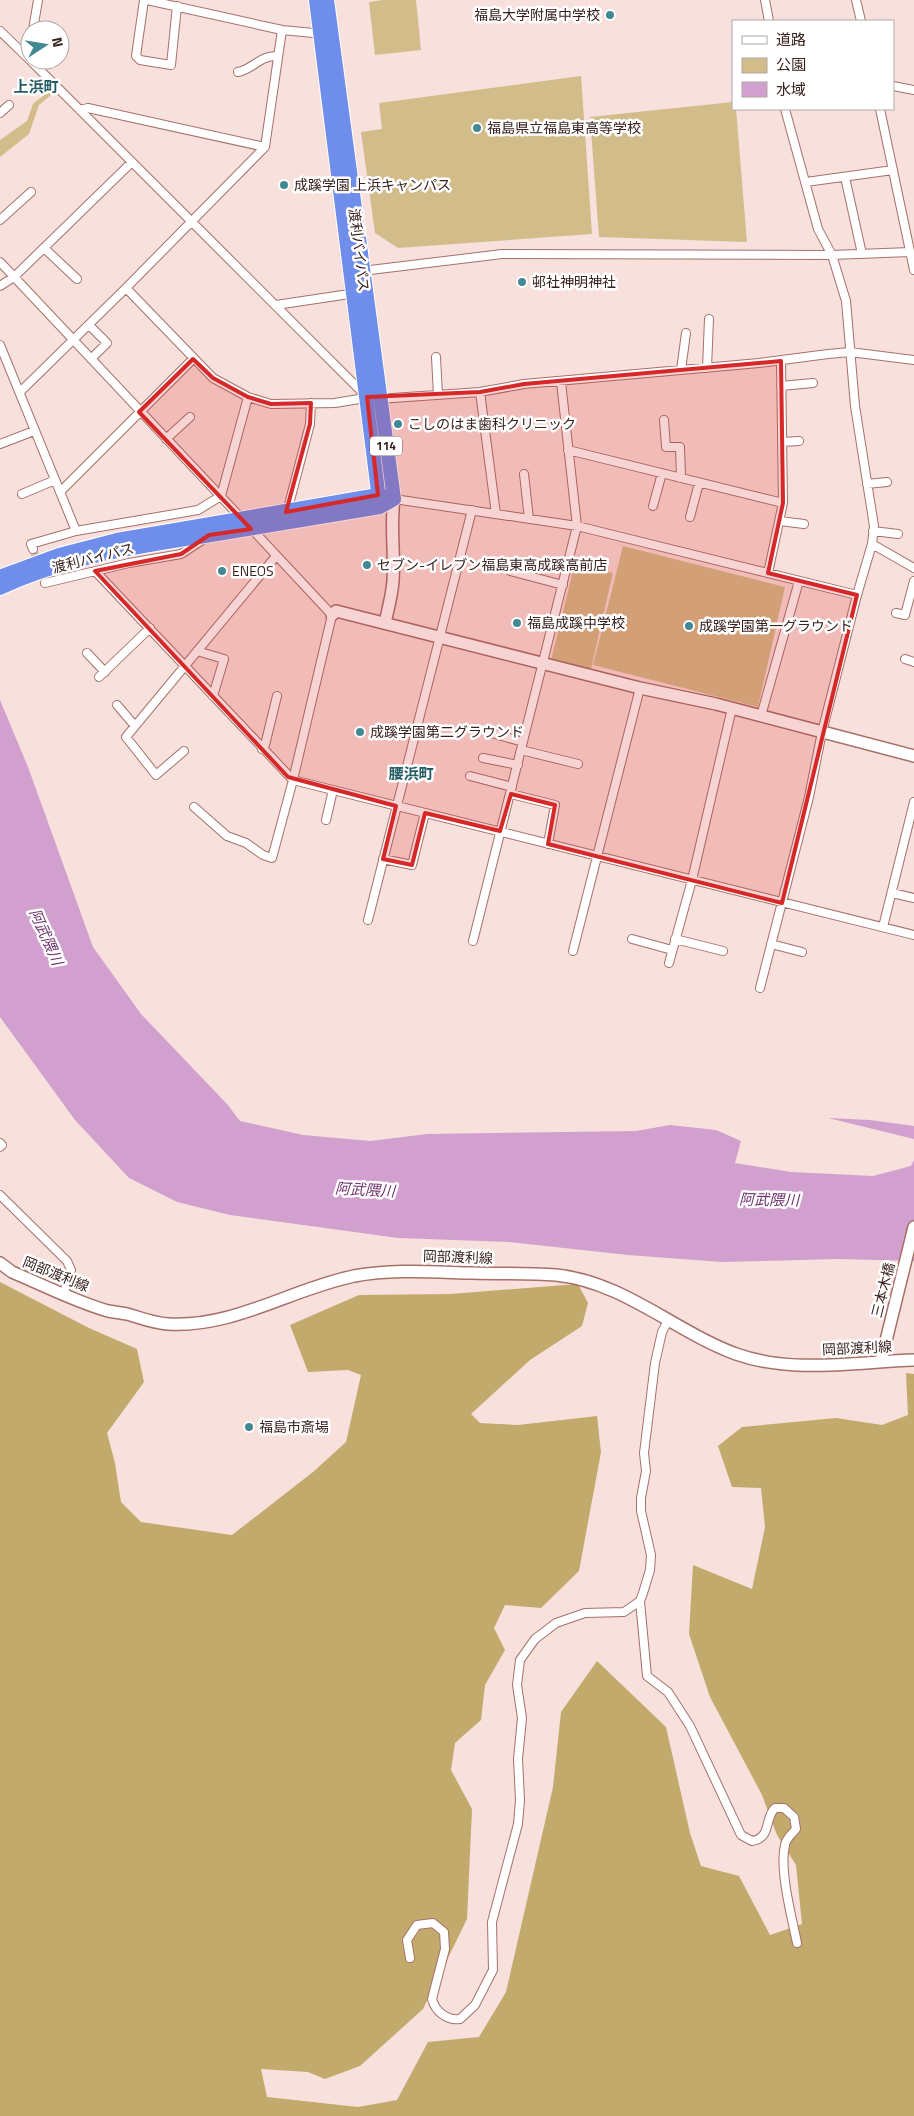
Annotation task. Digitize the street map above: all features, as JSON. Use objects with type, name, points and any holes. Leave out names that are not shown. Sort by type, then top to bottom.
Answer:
[{"type":"highway","name":"渡利バイパス","points":[[316,0],[326,34],[362,271],[359,292]]},
{"type":"highway","name":"渡利バイパス","points":[[327,0],[326,34],[359,292],[379,501]]},
{"type":"highway","name":"渡利バイパス","points":[[3,581],[88,557],[209,535],[287,512],[394,499],[368,398]]},
{"type":"highway","name":"渡利バイパス","points":[[3,581],[28,565],[90,546],[145,534],[247,524],[379,501]]},
{"type":"main road","points":[[390,524],[394,499]]},
{"type":"main road","points":[[379,501],[390,524],[394,548],[393,581],[385,623]]},
{"type":"main road","points":[[332,614],[336,611],[544,665],[732,708],[914,756]]},
{"type":"main road","name":"三本木橋","points":[[881,1361],[914,1227]]},
{"type":"main road","name":"岡部渡利線","points":[[0,1264],[12,1272],[107,1310],[168,1324],[216,1320],[254,1310],[293,1295],[353,1276],[414,1271],[554,1275],[580,1278],[600,1284],[696,1336],[736,1353],[766,1362],[810,1365],[914,1360]]},
{"type":"street","points":[[35,20],[38,0]]},
{"type":"street","points":[[177,6],[171,65],[140,60],[136,56],[146,0],[166,2],[282,30],[326,34]]},
{"type":"street","points":[[765,0],[769,20]]},
{"type":"street","points":[[856,0],[861,20]]},
{"type":"street","points":[[20,392],[191,223],[265,146],[282,30]]},
{"type":"street","points":[[0,31],[20,50]]},
{"type":"street","points":[[238,72],[245,70],[267,55],[277,56]]},
{"type":"street","points":[[40,70],[368,398]]},
{"type":"street","points":[[894,86],[914,90]]},
{"type":"street","points":[[0,113],[9,105]]},
{"type":"street","points":[[80,110],[88,108],[265,146]]},
{"type":"street","points":[[760,988],[809,797],[822,732],[872,544],[873,530],[855,406],[846,301],[832,255],[818,229],[785,110]]},
{"type":"street","points":[[880,110],[914,270]]},
{"type":"street","points":[[0,286],[14,277],[132,162]]},
{"type":"street","points":[[806,182],[893,170]]},
{"type":"street","points":[[845,177],[862,254]]},
{"type":"street","points":[[0,220],[31,192]]},
{"type":"street","points":[[44,248],[76,279]]},
{"type":"street","points":[[362,271],[502,254],[832,255],[910,252]]},
{"type":"street","points":[[0,262],[139,412],[332,614],[293,780],[272,858],[263,855],[246,843],[227,836],[194,807]]},
{"type":"street","points":[[126,288],[213,378],[248,397],[271,404],[335,403],[368,398],[480,392],[524,384],[781,361],[850,352],[914,360]]},
{"type":"street","points":[[276,305],[359,292]]},
{"type":"street","points":[[707,368],[709,319]]},
{"type":"street","points":[[89,325],[107,344],[90,359]]},
{"type":"street","points":[[681,370],[686,333]]},
{"type":"street","points":[[0,345],[76,531]]},
{"type":"street","points":[[436,356],[438,395]]},
{"type":"street","points":[[60,492],[193,359]]},
{"type":"street","points":[[768,573],[783,503],[781,361]]},
{"type":"street","points":[[473,941],[544,665],[577,526],[561,382]]},
{"type":"street","points":[[781,386],[813,382]]},
{"type":"street","points":[[480,392],[496,514]]},
{"type":"street","points":[[33,549],[31,544],[76,531],[198,510],[221,496],[248,397]]},
{"type":"street","points":[[287,512],[310,424],[311,402]]},
{"type":"street","points":[[166,439],[190,417]]},
{"type":"street","points":[[664,420],[666,447],[680,447],[681,478]]},
{"type":"street","points":[[0,444],[34,431]]},
{"type":"street","points":[[782,442],[799,441]]},
{"type":"street","points":[[568,450],[783,503]]},
{"type":"street","points":[[653,506],[662,473]]},
{"type":"street","points":[[524,474],[529,519]]},
{"type":"street","points":[[22,494],[55,480]]},
{"type":"street","points":[[690,517],[699,482]]},
{"type":"street","points":[[867,484],[887,482]]},
{"type":"street","points":[[394,499],[577,526],[857,595]]},
{"type":"street","points":[[368,920],[472,510]]},
{"type":"street","points":[[780,521],[804,524]]},
{"type":"street","points":[[873,530],[898,534]]},
{"type":"street","points":[[45,583],[181,554],[209,535]]},
{"type":"street","points":[[872,544],[914,568]]},
{"type":"street","points":[[184,751],[156,775],[126,737],[276,556]]},
{"type":"street","points":[[95,571],[293,780],[914,935]]},
{"type":"street","points":[[510,572],[562,585]]},
{"type":"street","points":[[761,716],[799,580]]},
{"type":"street","points":[[896,613],[905,614],[914,581]]},
{"type":"street","points":[[87,653],[102,674],[150,628]]},
{"type":"street","points":[[197,651],[224,659],[213,696]]},
{"type":"street","points":[[905,659],[914,662]]},
{"type":"street","points":[[573,951],[640,688]]},
{"type":"street","points":[[262,749],[265,745],[277,696]]},
{"type":"street","points":[[117,705],[135,726]]},
{"type":"street","points":[[669,963],[692,880],[732,708]]},
{"type":"street","points":[[488,732],[522,746],[578,764]]},
{"type":"street","points":[[483,758],[518,765]]},
{"type":"street","points":[[470,776],[556,805],[548,844]]},
{"type":"street","points":[[326,820],[333,790]]},
{"type":"street","points":[[883,927],[914,802]]},
{"type":"street","points":[[383,859],[412,865],[425,813]]},
{"type":"street","points":[[892,893],[914,898]]},
{"type":"street","points":[[632,939],[672,950]]},
{"type":"street","points":[[675,939],[723,951]]},
{"type":"street","points":[[771,944],[802,952]]},
{"type":"street","points":[[0,1195],[67,1261],[71,1270],[64,1293]]},
{"type":"street","points":[[669,1320],[662,1332],[656,1355],[644,1454],[646,1471],[640,1502],[651,1560],[640,1601],[647,1676],[668,1692],[690,1726],[741,1835],[752,1841],[762,1837],[766,1833],[771,1813],[776,1808],[784,1808],[794,1817],[796,1829],[788,1838],[784,1852],[785,1879],[797,1943]]},
{"type":"street","points":[[410,1958],[407,1940],[412,1929],[423,1923],[433,1923],[444,1932],[445,1942],[432,1999],[433,2005],[448,2018],[454,2020],[460,2019],[475,2005],[493,1970],[492,1922],[518,1824],[520,1800],[518,1759],[522,1718],[516,1685],[520,1660],[535,1639],[556,1622],[585,1613],[624,1612],[640,1601]]},
{"type":"highlighted area","points":[[193,359],[213,378],[248,397],[271,404],[311,403],[310,424],[286,512],[378,495],[367,397],[480,392],[524,384],[781,361],[783,503],[768,573],[857,595],[782,903],[548,844],[555,805],[511,794],[500,831],[425,813],[412,865],[383,859],[396,806],[288,777],[95,571],[181,554],[209,535],[251,529],[139,412]]},
{"type":"green space","points":[[416,0],[421,50],[375,55],[369,2]]},
{"type":"green space","name":"福島県立福島東高等学校","points":[[581,76],[592,234],[398,248],[375,233],[361,132],[382,129],[379,103]]},
{"type":"green space","points":[[53,88],[56,91],[39,105],[29,134],[0,157],[0,140],[27,121],[33,104]]},
{"type":"green space","points":[[732,102],[732,110],[736,110],[747,242],[599,237],[590,117]]},
{"type":"green space","name":"成蹊学園第一グラウンド","points":[[623,546],[785,587],[758,707],[593,665]]},
{"type":"green space","points":[[575,563],[613,573],[591,669],[551,660]]},
{"type":"shaded area","points":[[0,1282],[89,1328],[137,1349],[144,1382],[107,1433],[115,1463],[121,1502],[141,1522],[232,1535],[313,1472],[346,1442],[361,1375],[348,1370],[308,1372],[290,1325],[359,1295],[450,1294],[578,1284],[588,1303],[582,1326],[530,1360],[471,1414],[480,1423],[518,1425],[597,1416],[601,1452],[579,1571],[541,1608],[505,1605],[494,1628],[505,1650],[485,1685],[481,1720],[455,1743],[451,1770],[472,1809],[467,1919],[423,2009],[360,2066],[325,2079],[308,2072],[261,2069],[267,2097],[358,2107],[397,2100],[428,2042],[479,2037],[506,1992],[553,1787],[561,1712],[597,1661],[666,1727],[690,1833],[701,1866],[739,1876],[770,1935],[802,1924],[796,1865],[777,1835],[762,1795],[710,1697],[689,1634],[693,1565],[752,1589],[765,1527],[761,1488],[732,1487],[718,1446],[742,1427],[836,1418],[882,1425],[908,1415],[906,1373],[914,1374],[914,2116],[0,2116]]},
{"type":"water","name":"阿武隈川","points":[[0,700],[28,767],[93,947],[141,1014],[227,1104],[240,1121],[303,1135],[370,1141],[427,1134],[636,1131],[670,1125],[716,1130],[741,1141],[735,1163],[791,1172],[873,1176],[911,1166],[914,1160],[914,1261],[839,1259],[722,1262],[628,1255],[509,1242],[398,1238],[230,1215],[177,1202],[129,1178],[75,1120],[0,1017]]},
{"type":"water","points":[[828,1118],[870,1120],[914,1126],[914,1139]]},
{"type":"tunnel","points":[[33,549],[45,583]]},
{"type":"place","name":"福島大学附属中学校","points":[[610,15]]},
{"type":"place","name":"福島県立福島東高等学校","points":[[477,128]]},
{"type":"place","name":"成蹊学園 上浜キャンパス","points":[[284,185]]},
{"type":"place","name":"邨社神明神社","points":[[522,282]]},
{"type":"place","name":"こしのはま歯科クリニック","points":[[398,424]]},
{"type":"place","name":"セブン-イレブン福島東高成蹊高前店","points":[[367,565]]},
{"type":"place","name":"ENEOS","points":[[222,571]]},
{"type":"place","name":"福島成蹊中学校","points":[[517,623]]},
{"type":"place","name":"成蹊学園第一グラウンド","points":[[689,626]]},
{"type":"place","name":"成蹊学園第二グラウンド","points":[[360,732]]},
{"type":"place","name":"福島市斎場","points":[[249,1427]]},
{"type":"district","name":"上浜町","points":[[36,87]]},
{"type":"district","name":"腰浜町","points":[[411,774]]}]
